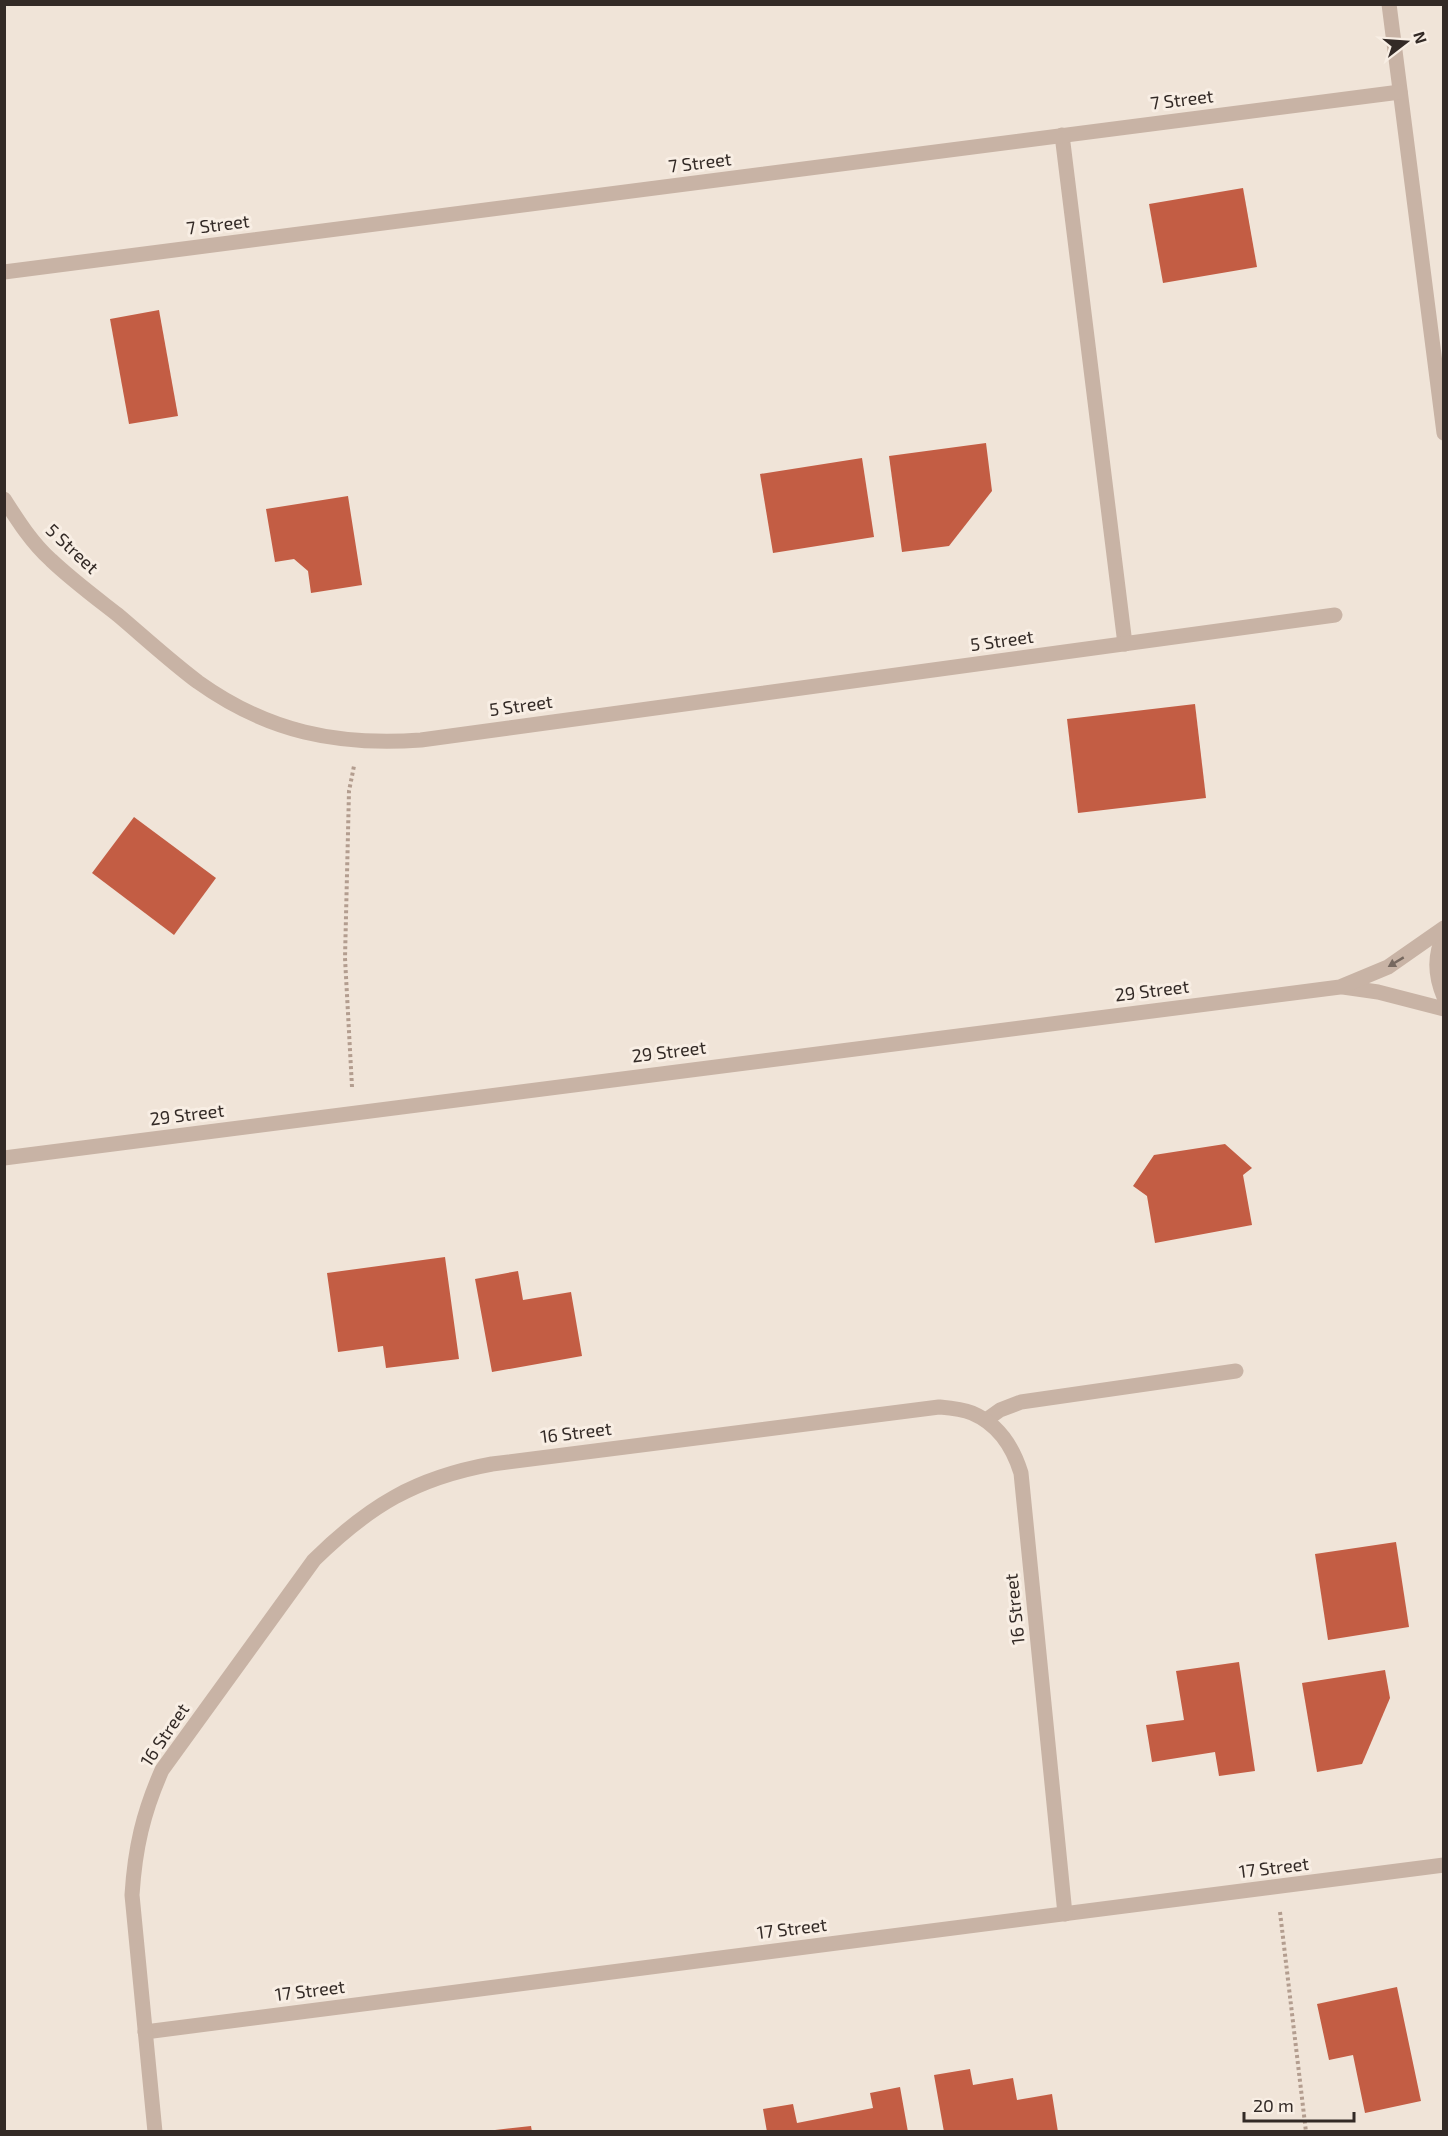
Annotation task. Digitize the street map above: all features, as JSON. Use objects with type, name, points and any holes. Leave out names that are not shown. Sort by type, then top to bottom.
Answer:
[{"type":"street","points":[[1389,4],[1441,398],[1443,433]]},
{"type":"street","name":"7 Street","points":[[4,272],[1400,92]]},
{"type":"street","points":[[1062,135],[1125,644]]},
{"type":"street","name":"5 Street","points":[[4,499],[22,526],[50,560],[197,681],[232,704],[269,721],[308,734],[359,741],[421,740],[1335,615]]},
{"type":"street","name":"29 Street","points":[[1340,987],[1388,967],[1443,928]]},
{"type":"street","points":[[1443,935],[1436,957],[1437,976],[1443,997]]},
{"type":"street","name":"29 Street","points":[[4,1158],[1340,987],[1378,992],[1443,1009]]},
{"type":"street","points":[[986,1420],[999,1410],[1021,1402],[1236,1371]]},
{"type":"street","name":"16 Street","points":[[155,2132],[132,1895],[134,1863],[140,1831],[149,1800],[162,1770],[314,1560],[342,1532],[373,1509],[408,1489],[463,1469],[939,1407],[970,1412],[986,1420],[1010,1447],[1021,1473],[1065,1914]]},
{"type":"street","name":"17 Street","points":[[145,2032],[1443,1865]]},
{"type":"path","points":[[354,1112],[346,946],[349,791],[359,741]]},
{"type":"path","points":[[1277,1887],[1306,2132]]},
{"type":"building","points":[[1243,188],[1257,267],[1163,283],[1149,204]]},
{"type":"building","points":[[159,310],[178,416],[129,424],[110,319]]},
{"type":"building","points":[[986,443],[992,491],[949,546],[902,552],[889,456]]},
{"type":"building","points":[[862,458],[874,537],[773,553],[760,474]]},
{"type":"building","points":[[348,496],[362,585],[311,593],[308,571],[294,559],[275,562],[266,509]]},
{"type":"building","points":[[1195,704],[1206,798],[1078,813],[1067,719]]},
{"type":"building","points":[[134,817],[216,878],[174,935],[92,873]]},
{"type":"building","points":[[1225,1144],[1252,1168],[1243,1175],[1252,1225],[1155,1243],[1147,1196],[1133,1186],[1154,1155]]},
{"type":"building","points":[[445,1257],[459,1359],[386,1368],[383,1346],[338,1352],[327,1273]]},
{"type":"building","points":[[518,1271],[523,1300],[571,1292],[582,1356],[492,1372],[475,1279]]},
{"type":"building","points":[[1396,1542],[1409,1627],[1328,1640],[1315,1554]]},
{"type":"building","points":[[1239,1662],[1255,1771],[1219,1776],[1215,1752],[1152,1762],[1146,1725],[1184,1720],[1176,1671]]},
{"type":"building","points":[[1385,1670],[1390,1698],[1362,1764],[1317,1772],[1302,1683]]},
{"type":"building","points":[[1397,1987],[1421,2101],[1365,2113],[1353,2055],[1329,2060],[1317,2004]]},
{"type":"building","points":[[970,2069],[973,2085],[1013,2078],[1017,2100],[1052,2094],[1058,2132],[944,2132],[934,2075]]},
{"type":"building","points":[[900,2087],[908,2132],[767,2132],[763,2109],[793,2104],[797,2123],[873,2108],[870,2093]]},
{"type":"building","points":[[531,2126],[532,2132],[495,2132],[495,2130]]}]
